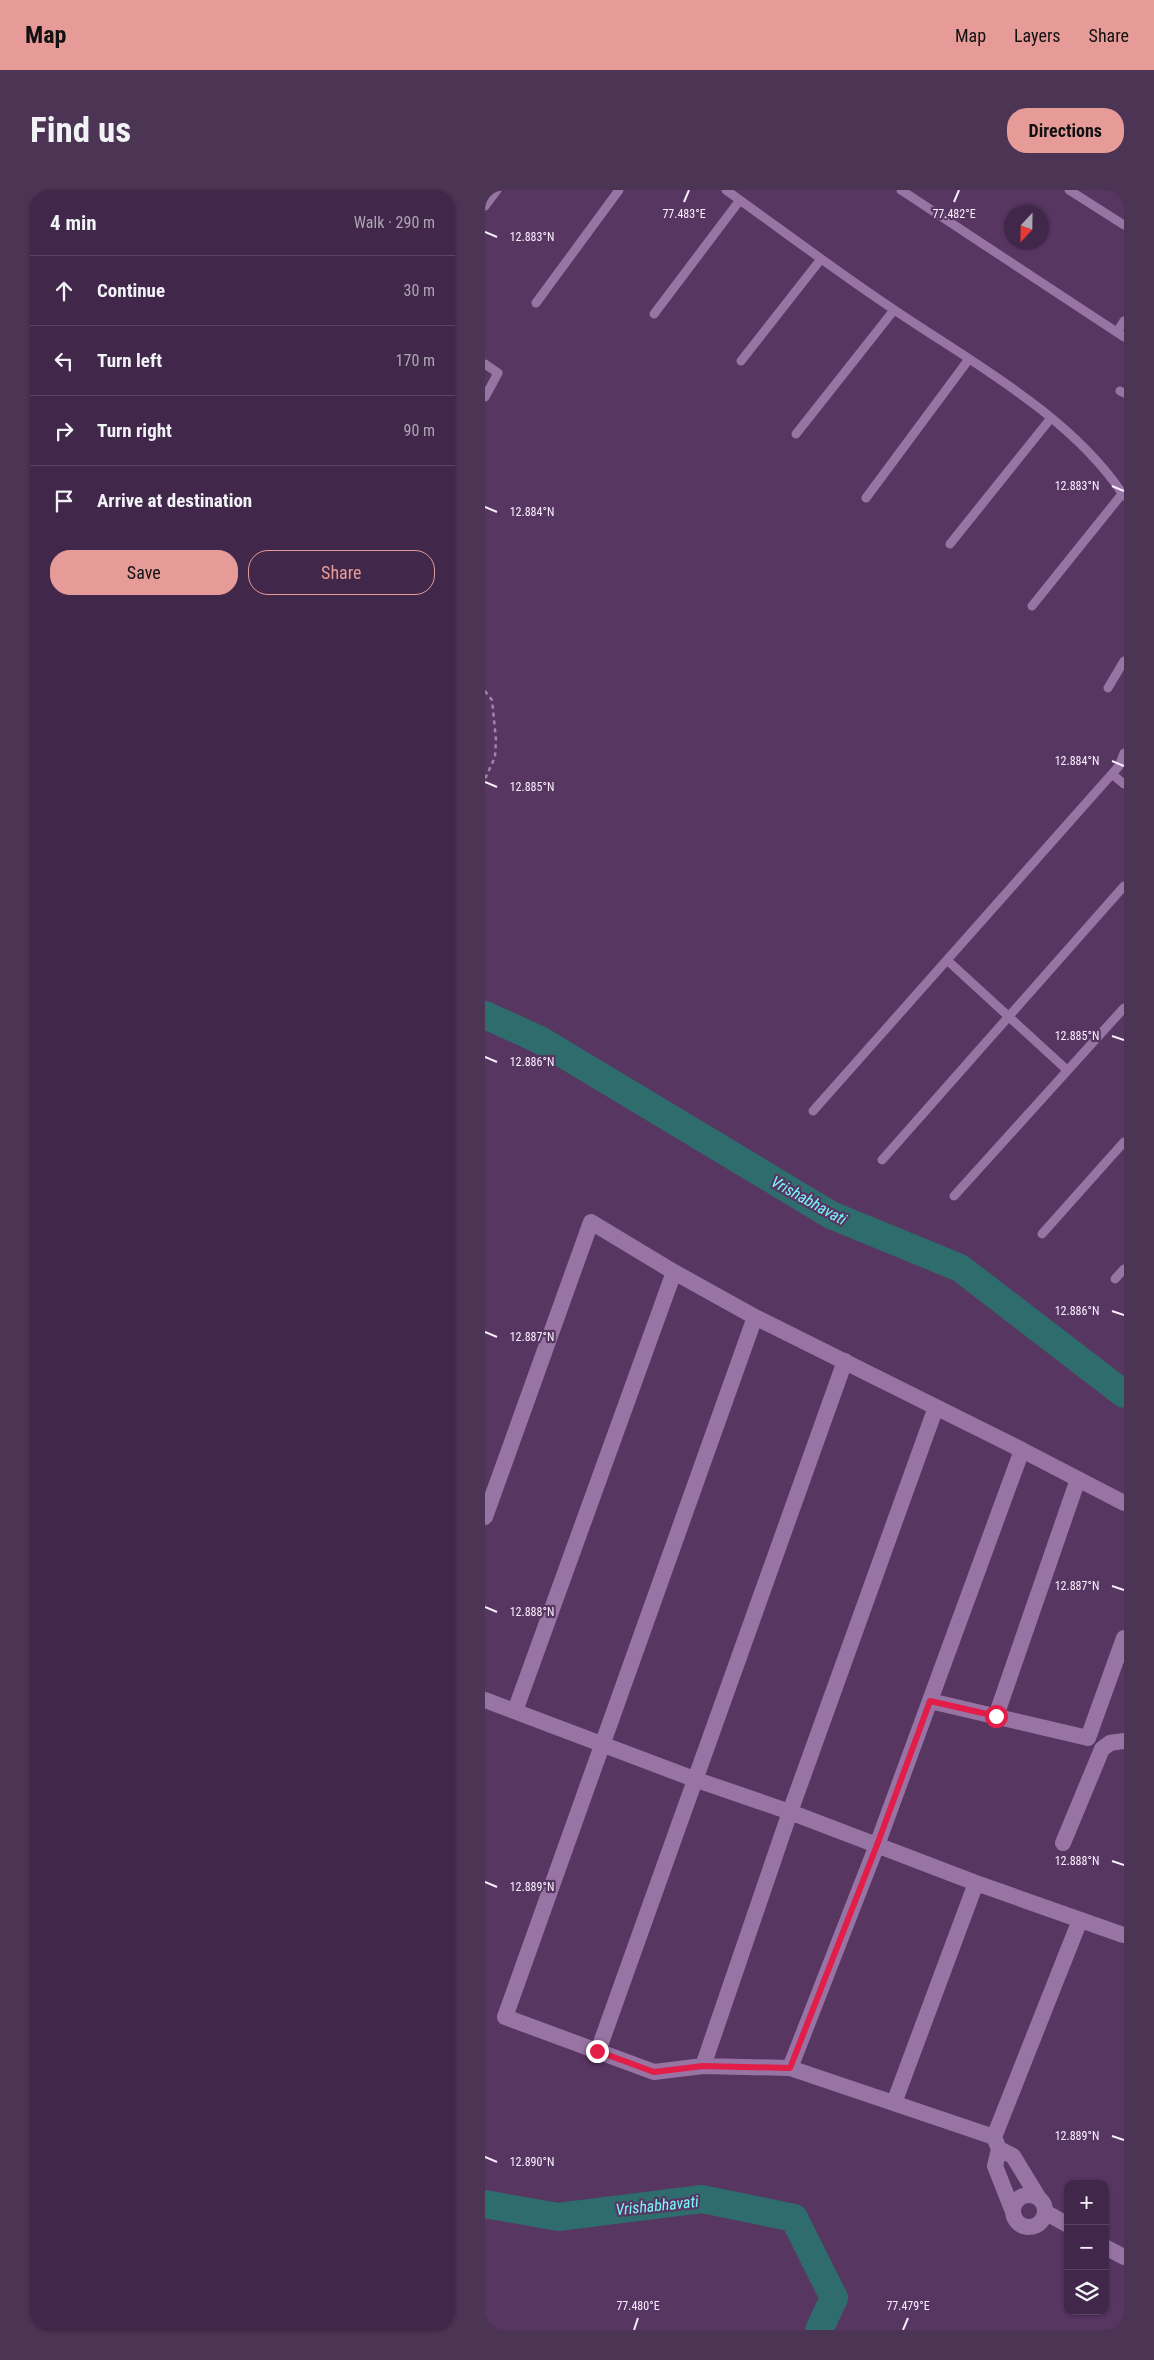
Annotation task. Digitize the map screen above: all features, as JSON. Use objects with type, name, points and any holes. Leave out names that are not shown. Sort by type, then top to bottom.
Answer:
[{"type":"street","points":[[485,1517],[591,1222],[674,1272],[755,1317],[1124,1503]]},
{"type":"street","points":[[515,1711],[674,1272]]},
{"type":"street","points":[[755,1317],[505,2017],[654,2072],[703,2066],[790,2068],[894,2103],[996,2143],[1013,2156],[1042,2205],[1041,2222],[1027,2228],[1014,2219],[995,2166],[996,2143],[1081,1920]]},
{"type":"street","points":[[597,2051],[845,1362]]},
{"type":"street","points":[[703,2066],[790,1812],[936,1407]]},
{"type":"street","points":[[790,2068],[877,1845],[1022,1450]]},
{"type":"street","points":[[996,1716],[1078,1479]]},
{"type":"street","points":[[930,1701],[1088,1738],[1124,1638]]},
{"type":"street","points":[[485,1700],[694,1779],[790,1812],[976,1883],[1123,1935]]},
{"type":"street","points":[[1063,1843],[1102,1749],[1110,1743],[1124,1741]]},
{"type":"street","points":[[894,2103],[976,1883]]},
{"type":"street","points":[[1012,2209],[1022,2196],[1027,2195],[1064,2222]]},
{"type":"street","points":[[1109,2249],[1124,2257]]},
{"type":"lane","points":[[485,206],[497,190]]},
{"type":"lane","points":[[536,303],[619,190]]},
{"type":"lane","points":[[726,190],[821,259],[969,359],[1069,431],[1105,470],[1123,495],[1032,606]]},
{"type":"lane","points":[[901,190],[1120,334],[1124,322]]},
{"type":"lane","points":[[1069,190],[1124,225]]},
{"type":"lane","points":[[654,314],[740,200]]},
{"type":"lane","points":[[741,360],[821,259]]},
{"type":"lane","points":[[796,434],[894,310]]},
{"type":"lane","points":[[866,498],[969,359]]},
{"type":"lane","points":[[485,364],[498,373],[485,397]]},
{"type":"lane","points":[[950,544],[1051,418]]},
{"type":"lane","points":[[1108,688],[1124,661]]},
{"type":"lane","points":[[813,1111],[1119,766],[1124,753]]},
{"type":"lane","points":[[1112,774],[1124,784]]},
{"type":"lane","points":[[882,1160],[1124,886]]},
{"type":"lane","points":[[947,960],[1067,1070]]},
{"type":"lane","points":[[954,1196],[1124,1008]]},
{"type":"lane","points":[[1042,1234],[1124,1142]]},
{"type":"lane","points":[[1115,1279],[1124,1269]]},
{"type":"path","points":[[485,691],[492,700],[496,740],[495,756],[485,779]]},
{"type":"waterway","name":"Vrishabhavati","points":[[485,1015],[540,1040],[831,1215],[960,1268],[1124,1394]]},
{"type":"waterway","name":"Vrishabhavati","points":[[485,2204],[558,2217],[702,2199],[794,2218],[834,2298],[819,2330]]},
{"type":"route","points":[[597,2051],[654,2072],[703,2066],[790,2068],[877,1845],[930,1701],[996,1716]]}]
